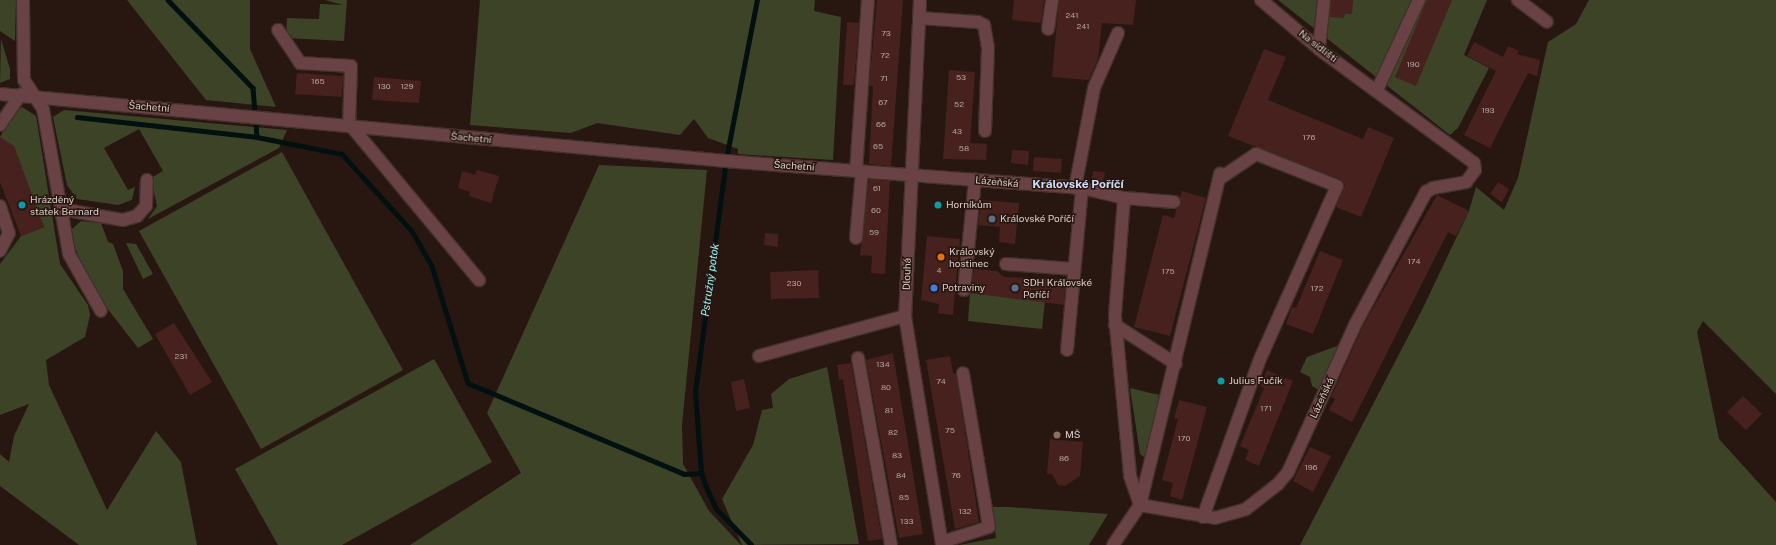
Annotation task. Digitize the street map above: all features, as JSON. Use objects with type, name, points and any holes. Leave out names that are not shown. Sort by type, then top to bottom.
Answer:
[{"type":"street","points":[[23,0],[24,80],[43,109],[69,254],[101,310]]},
{"type":"street","points":[[856,238],[868,0]]},
{"type":"street","name":"Dlouhá","points":[[920,0],[909,174],[905,316],[942,544]]},
{"type":"street","points":[[1048,29],[1052,0]]},
{"type":"street","name":"Na sídlišti","points":[[1261,0],[1319,48],[1474,163]]},
{"type":"street","points":[[1319,48],[1324,0]]},
{"type":"street","points":[[1377,90],[1419,0]]},
{"type":"street","points":[[1518,0],[1546,22]]},
{"type":"street","points":[[919,18],[978,22],[984,25],[988,48],[985,131]]},
{"type":"street","points":[[278,30],[300,63],[351,66],[350,126],[479,280]]},
{"type":"street","points":[[1067,350],[1079,188],[1094,88],[1118,33]]},
{"type":"street","name":"Šachetní","points":[[0,94],[21,94],[708,160],[909,174]]},
{"type":"street","points":[[0,125],[21,94]]},
{"type":"street","points":[[1113,545],[1140,505],[1176,364],[1219,177],[1256,154],[1337,186],[1260,359],[1203,517]]},
{"type":"street","name":"Lázeňská","points":[[1140,505],[1203,517],[1246,509],[1264,499],[1288,472],[1356,323],[1426,192],[1432,188],[1466,182],[1475,170],[1474,163]]},
{"type":"street","name":"Lázeňská","points":[[909,174],[1079,188],[1124,198],[1174,202]]},
{"type":"street","points":[[61,209],[123,220],[137,216],[146,206],[146,180]]},
{"type":"street","points":[[964,290],[975,180]]},
{"type":"street","points":[[1124,198],[1115,325],[1130,476],[1140,505]]},
{"type":"street","points":[[0,206],[9,233],[0,251]]},
{"type":"street","points":[[1006,264],[1074,269]]},
{"type":"street","points":[[759,356],[905,316]]},
{"type":"street","points":[[1115,325],[1176,364]]},
{"type":"street","points":[[858,358],[891,545]]},
{"type":"street","points":[[942,544],[989,527],[963,373]]},
{"type":"green space","points":[[0,0],[16,0],[15,41],[0,31]]},
{"type":"green space","points":[[127,0],[250,0],[250,49],[276,107],[206,100]]},
{"type":"green space","points":[[325,0],[347,0],[344,41],[286,38],[287,18],[319,19],[320,4],[343,5]]},
{"type":"green space","points":[[480,0],[815,0],[814,11],[841,17],[833,160],[738,154],[738,149],[708,138],[694,119],[680,135],[597,123],[571,133],[470,125]]},
{"type":"green space","points":[[1278,0],[1487,0],[1464,55],[1489,68],[1458,128],[1450,135]]},
{"type":"green space","points":[[1589,0],[1776,0],[1776,394],[1703,321],[1697,332],[1719,439],[1776,502],[1776,545],[1300,545],[1423,308],[1469,211],[1476,187],[1504,210],[1518,178],[1548,42],[1576,24]]},
{"type":"green space","points":[[1,39],[10,69],[10,79],[0,83]]},
{"type":"green space","points":[[22,107],[36,116],[60,264],[88,305],[90,315],[85,337],[46,360],[49,385],[107,510],[156,431],[181,462],[197,545],[79,545],[0,486],[0,454],[9,462],[14,436],[29,404],[0,415],[0,264],[21,236],[44,227],[0,137],[14,113]]},
{"type":"green space","points":[[64,110],[287,130],[279,148],[148,219],[157,206],[151,178],[163,171],[139,129],[104,148],[128,190],[135,187],[132,200],[118,205],[77,199],[67,185],[53,117]]},
{"type":"green space","points":[[282,152],[403,370],[261,449],[139,231]]},
{"type":"green space","points":[[599,165],[707,170],[682,425],[683,464],[709,511],[741,545],[410,545],[521,473],[487,413]]},
{"type":"green space","points":[[81,221],[101,223],[108,242],[113,244],[123,271],[123,289],[153,339],[138,348],[89,285],[72,239],[71,230]]},
{"type":"green space","points":[[126,243],[136,244],[153,274],[143,279]]},
{"type":"green space","points":[[970,293],[1045,301],[1042,329],[968,321]]},
{"type":"green space","points":[[1345,343],[1319,390],[1312,386],[1310,377],[1300,372],[1307,357]]},
{"type":"green space","points":[[434,359],[492,462],[342,545],[278,545],[235,469]]},
{"type":"green space","points":[[827,367],[859,544],[742,545],[722,499],[753,445],[762,410],[773,408],[771,394],[789,379]]},
{"type":"green space","points":[[1130,388],[1159,395],[1148,454],[1144,457],[1140,454]]},
{"type":"green space","points":[[992,507],[1108,514],[1089,545],[959,545],[996,538]]},
{"type":"building","points":[[877,0],[903,0],[891,166],[869,164],[873,86],[869,86]]},
{"type":"building","points":[[1014,0],[1044,0],[1041,23],[1012,20]]},
{"type":"building","points":[[1059,0],[1136,0],[1133,25],[1102,23],[1098,59],[1089,80],[1052,77]]},
{"type":"building","points":[[1331,0],[1353,0],[1352,14],[1345,14],[1344,18],[1330,17]]},
{"type":"building","points":[[1427,0],[1452,0],[1416,86],[1395,77]]},
{"type":"building","points":[[847,22],[859,23],[854,85],[843,85]]},
{"type":"building","points":[[1474,42],[1503,57],[1508,46],[1519,51],[1517,54],[1540,60],[1537,76],[1528,73],[1490,148],[1464,135],[1496,71],[1467,56]]},
{"type":"building","points":[[1264,49],[1286,57],[1268,100],[1363,139],[1368,127],[1394,138],[1361,217],[1336,207],[1345,184],[1340,179],[1228,136]]},
{"type":"building","points":[[949,70],[975,72],[970,143],[987,144],[986,160],[943,159]]},
{"type":"building","points":[[297,73],[343,76],[342,97],[295,94]]},
{"type":"building","points":[[374,77],[421,81],[419,103],[372,100]]},
{"type":"building","name":"Hrázděný statek Bernard","points":[[0,137],[14,146],[44,227],[21,236],[0,182]]},
{"type":"building","points":[[1012,150],[1029,151],[1028,165],[1011,163]]},
{"type":"building","points":[[1034,157],[1062,159],[1061,173],[1033,171]]},
{"type":"building","points":[[477,170],[499,176],[491,203],[469,196],[470,192],[458,188],[462,171],[475,175]]},
{"type":"building","points":[[1093,171],[1105,172],[1103,185],[1091,183]]},
{"type":"building","points":[[869,179],[890,181],[885,274],[871,273],[872,256],[860,255]]},
{"type":"building","points":[[1498,182],[1509,189],[1502,202],[1490,194]]},
{"type":"building","points":[[1182,191],[1206,198],[1170,336],[1134,327],[1163,215],[1174,218]]},
{"type":"building","points":[[1437,195],[1469,211],[1456,236],[1448,232],[1352,422],[1329,410],[1335,399],[1331,397],[1363,326]]},
{"type":"building","points":[[981,200],[1019,203],[1015,244],[999,242],[1000,227],[978,225]]},
{"type":"building","points":[[765,233],[778,234],[778,247],[764,245]]},
{"type":"building","points":[[927,236],[960,239],[953,315],[938,313],[939,304],[921,300]]},
{"type":"building","points":[[1320,251],[1343,260],[1313,334],[1286,324],[1292,307],[1296,308]]},
{"type":"building","points":[[974,269],[997,271],[1004,277],[1066,279],[1064,305],[970,293]]},
{"type":"building","points":[[818,270],[819,298],[771,299],[770,272]]},
{"type":"building","points":[[174,323],[212,382],[190,395],[155,334]]},
{"type":"building","points":[[893,353],[923,534],[899,538],[866,360]]},
{"type":"building","points":[[950,356],[953,373],[956,373],[979,522],[955,529],[926,360]]},
{"type":"building","points":[[851,363],[882,539],[868,541],[843,379],[839,380],[837,365]]},
{"type":"building","points":[[1267,370],[1293,381],[1259,466],[1245,460],[1249,450],[1240,446],[1264,388],[1260,386]]},
{"type":"building","points":[[744,379],[750,408],[736,411],[731,382]]},
{"type":"building","points":[[1743,396],[1762,414],[1746,430],[1727,412]]},
{"type":"building","points":[[1179,400],[1207,407],[1182,500],[1170,496],[1173,483],[1162,480],[1178,419],[1174,418]]},
{"type":"building","points":[[1050,439],[1083,442],[1080,476],[1065,486],[1058,485],[1052,474],[1047,474]]},
{"type":"building","points":[[1310,447],[1331,456],[1313,492],[1293,481]]},
{"type":"waterway","points":[[168,0],[253,88],[257,137],[342,154],[412,231],[432,266],[468,383],[684,474],[701,473]]},
{"type":"waterway","name":"Pstružný potok","points":[[751,545],[716,509],[707,490],[701,473],[695,392],[726,159],[757,0]]},
{"type":"waterway","points":[[77,117],[257,137]]},
{"type":"place","name":"Hrázděný statek Bernard","points":[[22,205]]},
{"type":"place","name":"Horníkům","points":[[938,205]]},
{"type":"place","name":"Královské Poříčí","points":[[992,219]]},
{"type":"place","name":"Královský hostinec","points":[[941,257]]},
{"type":"place","name":"Potraviny","points":[[934,288]]},
{"type":"place","name":"SDH Královské Poříčí","points":[[1015,288]]},
{"type":"place","name":"Julius Fučík","points":[[1221,381]]},
{"type":"place","name":"MŠ","points":[[1057,435]]},
{"type":"district","name":"Královské Poříčí","points":[[1078,185]]}]
